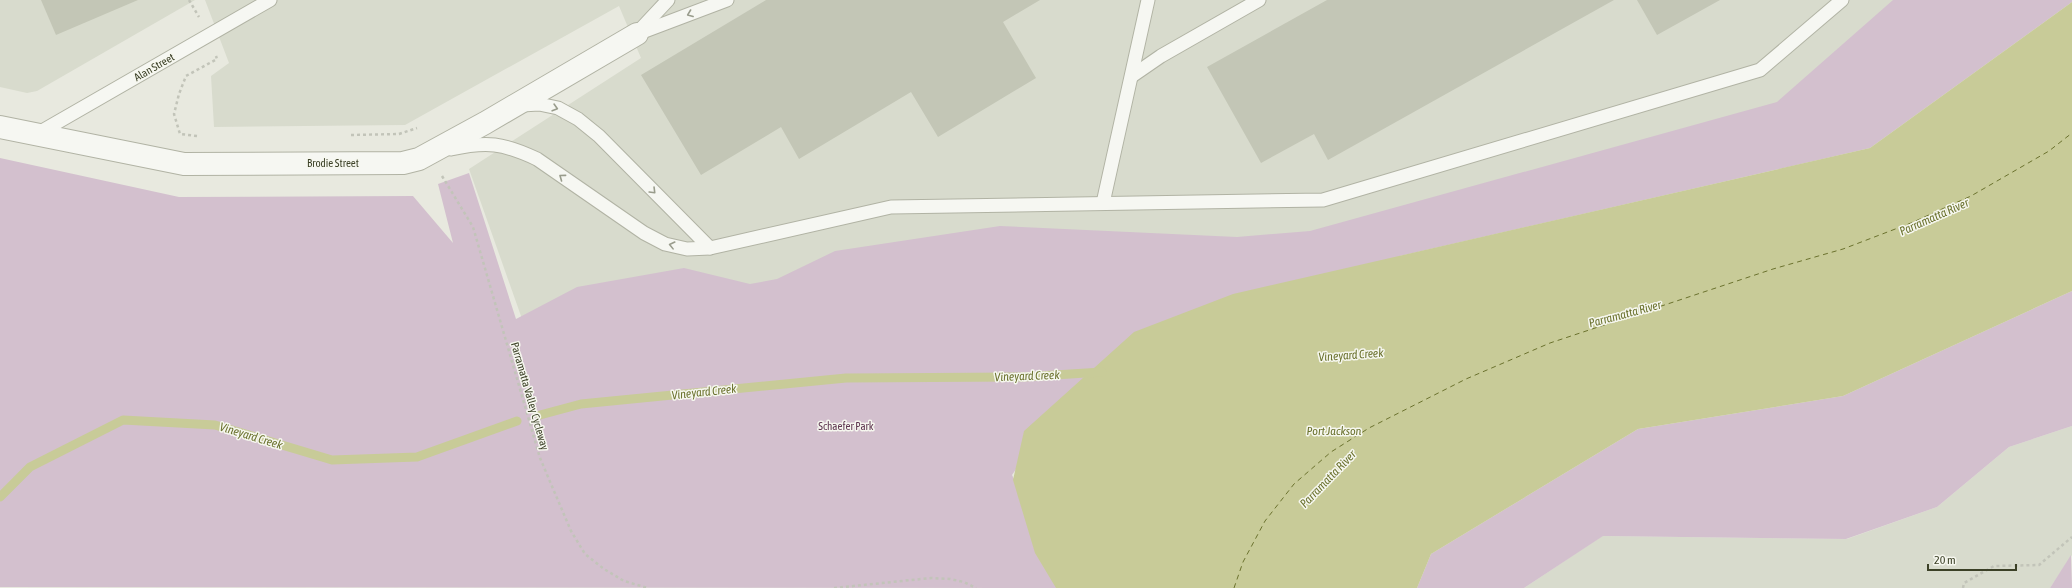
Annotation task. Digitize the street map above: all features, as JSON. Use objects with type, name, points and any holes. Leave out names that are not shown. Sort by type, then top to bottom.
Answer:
[{"type":"street","name":"Brodie Street","points":[[0,127],[184,164],[403,163],[419,160],[432,153],[637,34]]},
{"type":"lane","name":"Alan Street","points":[[37,134],[270,0]]},
{"type":"lane","points":[[637,34],[668,0]]},
{"type":"lane","points":[[637,34],[727,0]]},
{"type":"lane","points":[[1103,203],[1148,0]]},
{"type":"lane","points":[[1132,76],[1161,56],[1259,0]]},
{"type":"lane","points":[[432,153],[474,144],[495,144],[517,150],[537,159],[644,233],[665,244],[687,249],[710,248],[891,207],[1323,200],[1760,70],[1842,0]]},
{"type":"lane","points":[[516,105],[539,104],[558,108],[578,119],[599,136],[710,248]]},
{"type":"path","points":[[189,0],[195,10]]},
{"type":"path","points":[[180,134],[174,114],[179,94],[186,76],[217,58]]},
{"type":"path","name":"Parramatta Valley Cycleway","points":[[441,173],[472,227],[540,458],[571,531],[585,554],[604,569],[624,581],[648,588]]},
{"type":"path","points":[[1963,588],[1964,583],[1994,566],[2039,565],[2072,537]]},
{"type":"path","points":[[834,588],[931,578],[950,579],[976,588]]},
{"type":"shaded area","points":[[0,0],[195,0],[37,91],[27,93],[0,87]]},
{"type":"shaded area","points":[[205,0],[1902,0],[1781,104],[1387,226],[527,333],[469,169],[641,58],[619,6],[405,125],[214,127],[211,76],[229,63]]},
{"type":"shaded area","points":[[2072,426],[2072,555],[2050,588],[1524,588],[1602,536],[1847,539],[1937,507],[2009,447]]},
{"type":"green space","name":"Schaefer Park","points":[[1893,0],[2072,0],[2072,2],[1870,148],[1400,256],[1066,396],[1012,475],[1069,588],[0,587],[0,158],[179,197],[413,196],[453,243],[438,184],[469,173],[516,319],[577,287],[684,268],[750,284],[777,279],[835,251],[1000,226],[1237,237],[1310,231],[1777,102]]},
{"type":"green space","points":[[2072,291],[2072,426],[2009,447],[1937,507],[1846,539],[1603,536],[1524,588],[1417,588],[1431,554],[1638,429],[1843,396]]},
{"type":"green space","points":[[2071,555],[2072,588],[2050,588]]},
{"type":"water","name":"Port Jackson","points":[[2072,2],[2072,291],[1843,396],[1638,429],[1431,554],[1417,588],[1056,588],[1035,553],[1013,480],[1024,431],[1134,332],[1233,294],[1870,148]]},
{"type":"building","points":[[41,0],[138,0],[56,35]]},
{"type":"building","points":[[766,0],[1040,0],[1003,22],[1036,78],[938,137],[911,92],[799,159],[781,127],[701,175],[641,75]]},
{"type":"building","points":[[1327,0],[1614,0],[1328,160],[1314,134],[1261,163],[1207,67]]},
{"type":"building","points":[[1637,0],[1720,0],[1657,35]]},
{"type":"waterway","name":"Vineyard Creek","points":[[540,415],[581,404],[846,378],[1023,377],[1102,372]]},
{"type":"waterway","name":"Vineyard Creek","points":[[0,497],[30,467],[123,420],[215,425],[332,460],[417,457],[517,421]]},
{"type":"ferry route","points":[[1234,588],[1243,562],[1265,521],[1294,484],[1331,452],[1369,428],[1466,379],[1550,343],[1773,269],[1843,249],[1911,223],[1971,196],[2049,151],[2072,133]]},
{"type":"water label","name":"Parramatta River","points":[[1934,217]]},
{"type":"water label","name":"Parramatta River","points":[[1625,314]]},
{"type":"water label","name":"Parramatta River","points":[[1328,479]]}]
